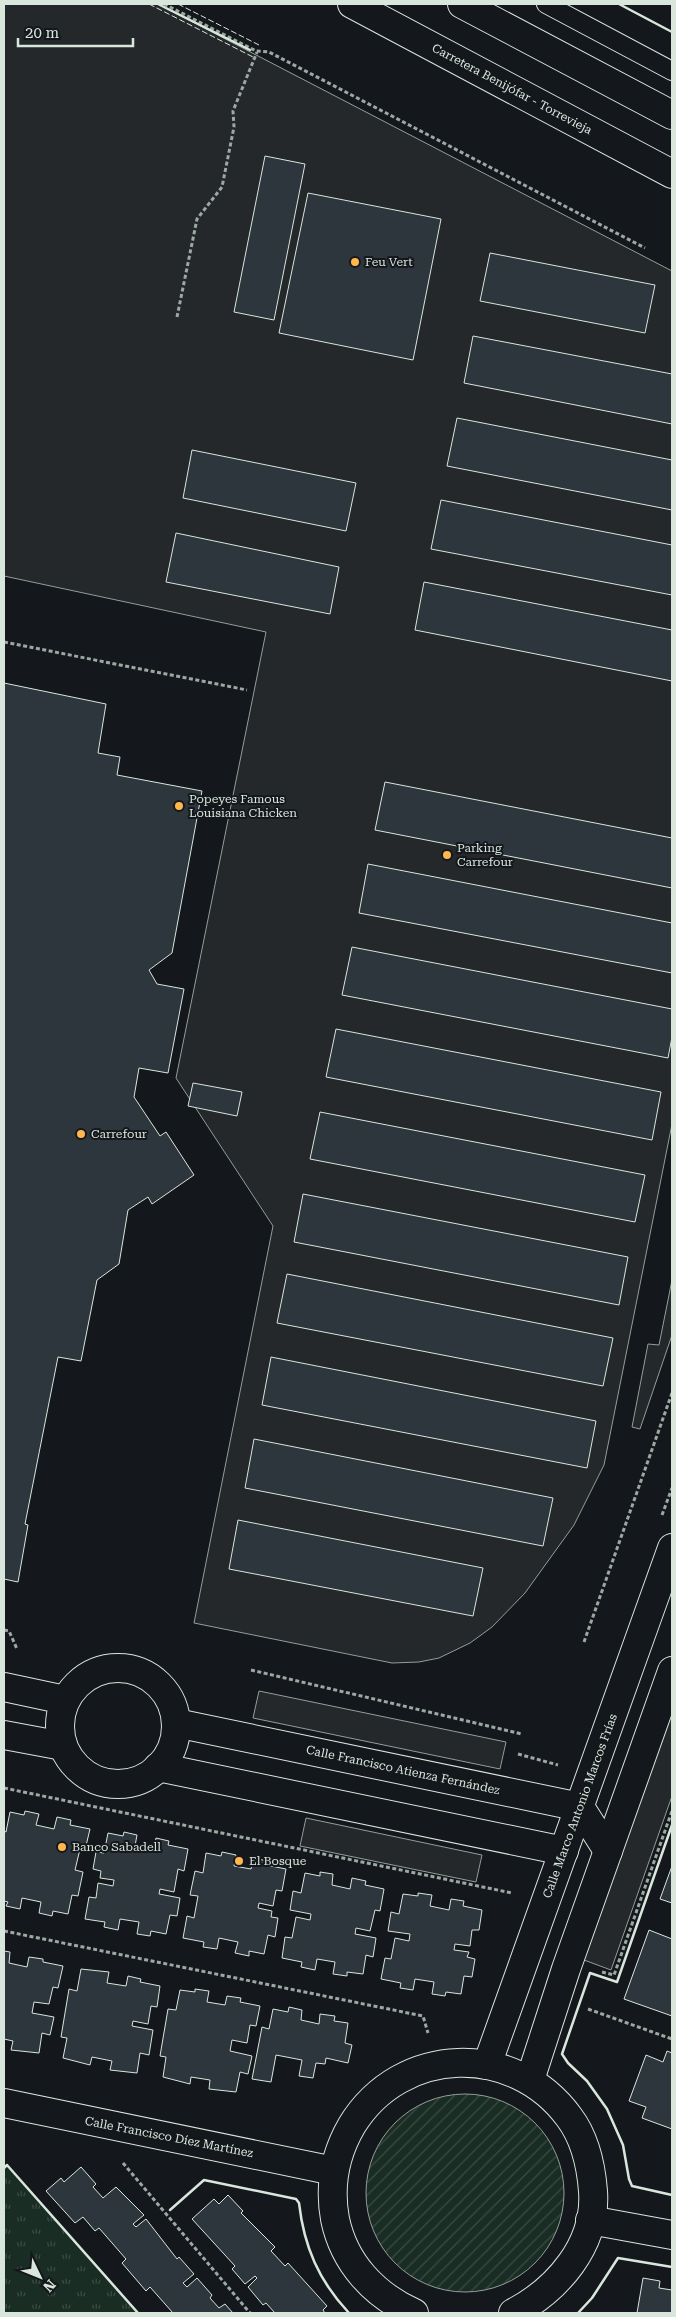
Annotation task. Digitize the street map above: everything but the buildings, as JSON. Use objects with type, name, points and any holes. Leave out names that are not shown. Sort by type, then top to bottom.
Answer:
[{"type":"street","name":"Carretera Benijófar - Torrevieja","points":[[352,4],[672,174]]},
{"type":"street","points":[[462,4],[672,115]]},
{"type":"street","name":"Calle Marco Antonio Marcos Frías","points":[[487,2065],[672,1548]]},
{"type":"street","points":[[106,1668],[134,1670],[158,1683],[174,1708],[176,1723],[175,1739],[168,1754],[158,1767],[147,1776],[134,1782],[119,1784],[105,1783],[79,1770],[63,1746],[59,1730],[60,1714],[65,1700],[82,1680],[106,1668]]},
{"type":"street","points":[[530,2080],[566,1969],[672,1671]]},
{"type":"street","points":[[4,1687],[65,1700]]},
{"type":"street","name":"Calle Francisco Atienza Fernández","points":[[176,1723],[580,1807]]},
{"type":"street","points":[[4,1735],[63,1746]]},
{"type":"street","points":[[158,1767],[564,1851]]},
{"type":"street","points":[[580,1807],[608,1851]]},
{"type":"street","points":[[414,2313],[394,2304],[370,2285],[351,2261],[338,2232],[334,2210],[334,2171],[343,2141],[359,2114],[381,2091],[408,2074],[438,2065],[463,2062],[509,2070],[530,2080],[552,2097],[570,2117],[583,2141],[590,2167],[593,2194],[590,2220],[579,2251],[562,2276],[540,2298],[513,2313]]},
{"type":"street","name":"Calle Francisco Díez Martínez","points":[[4,2104],[334,2171]]},
{"type":"street","points":[[590,2220],[672,2235]]},
{"type":"lane","points":[[546,4],[672,71]]},
{"type":"path","points":[[164,4],[257,52],[269,52],[645,248]]},
{"type":"path","points":[[177,317],[197,219],[222,187],[234,127],[233,111],[257,52]]},
{"type":"path","points":[[4,642],[247,690]]},
{"type":"path","points":[[584,1642],[672,1393]]},
{"type":"path","points":[[4,1630],[9,1631],[17,1649]]},
{"type":"path","points":[[251,1670],[522,1734]]},
{"type":"path","points":[[4,1788],[489,1888]]},
{"type":"path","points":[[596,1970],[614,1975],[672,1812]]},
{"type":"path","points":[[4,1931],[423,2016],[438,2065]]},
{"type":"path","points":[[583,2007],[672,2040]]},
{"type":"path","points":[[122,2161],[250,2313]]},
{"type":"green space","points":[[455,2094],[475,2094],[494,2098],[512,2106],[528,2116],[542,2130],[560,2164],[564,2193],[560,2222],[552,2240],[542,2256],[528,2270],[494,2288],[475,2292],[455,2292],[436,2288],[418,2280],[402,2270],[388,2256],[370,2222],[366,2203],[366,2183],[370,2164],[378,2146],[388,2130],[402,2116],[436,2098]]},
{"type":"green space","points":[[7,2165],[138,2313],[4,2313],[4,2168]]},
{"type":"shaded area","name":"Parking Carrefour","points":[[4,4],[158,4],[672,271],[672,1124],[604,1465],[574,1525],[525,1593],[492,1627],[470,1643],[439,1658],[419,1662],[392,1663],[194,1623],[273,1226],[176,1078],[266,632],[4,576]]},
{"type":"shaded area","points":[[672,1280],[672,1335],[640,1429],[632,1427],[648,1344],[659,1345]]},
{"type":"shaded area","points":[[259,1691],[506,1742],[500,1769],[253,1718]]},
{"type":"shaded area","points":[[672,1706],[672,1796],[611,1970],[584,1960]]},
{"type":"shaded area","points":[[306,1818],[482,1855],[476,1882],[300,1846]]},
{"type":"fence","points":[[149,4],[253,57]]},
{"type":"fence","points":[[178,4],[259,45]]},
{"type":"wall","points":[[158,4],[250,50]]},
{"type":"wall","points":[[619,4],[672,32]]},
{"type":"wall","points":[[672,1825],[617,1982],[590,1973],[562,2054],[568,2063],[587,2081],[607,2109],[623,2145],[632,2186],[672,2195]]},
{"type":"wall","points":[[4,2168],[7,2165],[138,2313]]},
{"type":"wall","points":[[170,2210],[204,2180],[296,2199],[299,2203],[309,2249],[321,2276],[338,2301],[349,2313]]},
{"type":"wall","points":[[578,2313],[592,2298],[618,2258],[672,2267]]},
{"type":"place","name":"Feu Vert","points":[[355,262]]},
{"type":"place","name":"Popeyes Famous Louisiana Chicken","points":[[179,806]]},
{"type":"place","name":"Parking Carrefour","points":[[447,855]]},
{"type":"place","name":"Carrefour","points":[[81,1134]]},
{"type":"place","name":"Banco Sabadell","points":[[62,1847]]},
{"type":"place","name":"El Bosque","points":[[239,1861]]}]
